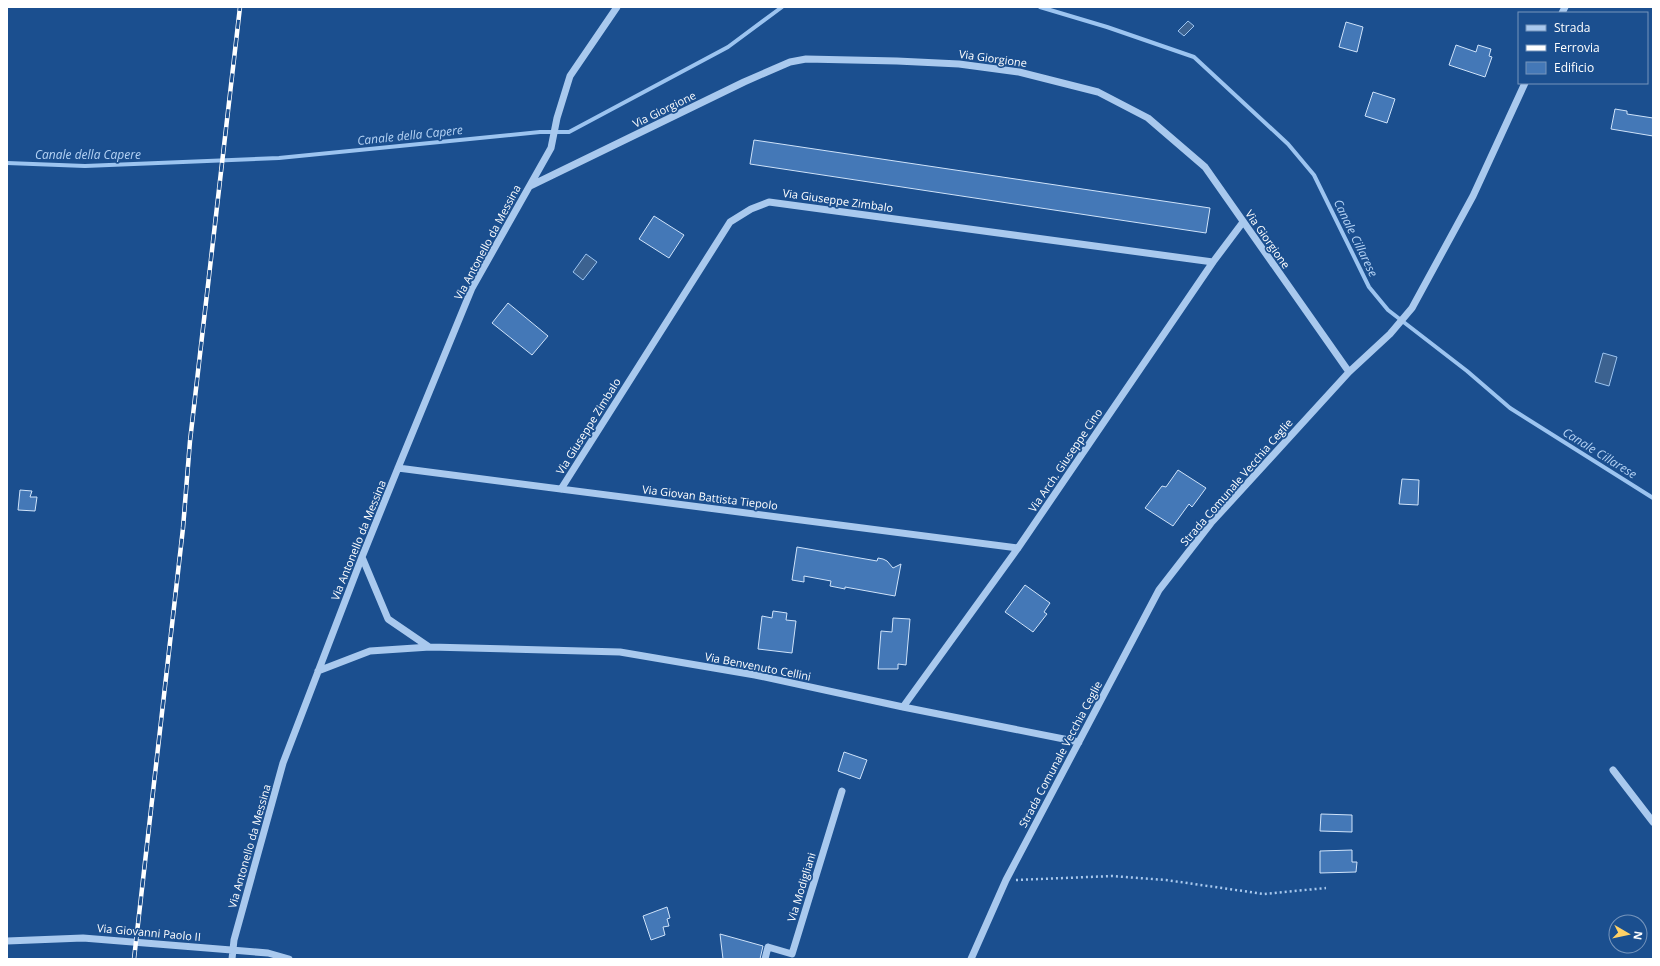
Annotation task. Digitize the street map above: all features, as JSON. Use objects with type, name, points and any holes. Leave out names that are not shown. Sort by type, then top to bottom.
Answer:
[{"type":"street","name":"Via Antonello da Messina","points":[[232,959],[234,940],[283,763],[362,557],[472,288],[551,148],[557,118],[570,76],[617,7]]},
{"type":"street","name":"Via Giorgione","points":[[530,186],[744,82],[790,62],[806,59],[951,63],[1019,72],[1098,92],[1148,118],[1205,167],[1349,372]]},
{"type":"street","name":"Strada Comunale Vecchia Ceglie","points":[[971,959],[1006,880],[1159,590],[1211,523],[1349,372],[1390,334],[1412,308],[1473,196],[1525,84]]},
{"type":"street","name":"Via Giuseppe Zimbalo","points":[[561,489],[730,222],[751,209],[769,202],[1212,262]]},
{"type":"street","name":"Via Arch. Giuseppe Cino","points":[[903,707],[1018,548],[1212,262],[1243,222]]},
{"type":"street","name":"Via Giovan Battista Tiepolo","points":[[398,468],[1018,548]]},
{"type":"street","points":[[362,557],[388,619],[430,647]]},
{"type":"street","name":"Via Benvenuto Cellini","points":[[318,671],[370,651],[430,647],[620,652],[755,675],[903,707],[1079,742]]},
{"type":"street","points":[[1613,770],[1653,822]]},
{"type":"street","name":"Via Modigliani","points":[[765,959],[768,947],[792,954],[842,791]]},
{"type":"street","name":"Via Giovanni Paolo II","points":[[7,941],[83,938],[117,940],[268,953],[289,959]]},
{"type":"path","points":[[1006,880],[1112,876],[1166,880],[1264,894],[1326,888]]},
{"type":"water","points":[[1188,21],[1194,26],[1184,36],[1178,31]]},
{"type":"water","points":[[586,254],[597,262],[583,280],[573,272]]},
{"type":"water","points":[[1603,353],[1617,357],[1609,386],[1595,382]]},
{"type":"building","points":[[1346,22],[1363,27],[1357,52],[1339,47]]},
{"type":"building","points":[[1456,45],[1476,52],[1478,45],[1491,49],[1489,56],[1492,57],[1485,77],[1449,65]]},
{"type":"building","points":[[1373,92],[1395,99],[1387,123],[1365,116]]},
{"type":"building","points":[[1615,109],[1627,111],[1627,114],[1653,118],[1653,136],[1611,129]]},
{"type":"building","points":[[754,140],[1210,208],[1206,233],[750,164]]},
{"type":"building","points":[[654,216],[684,235],[669,258],[639,239]]},
{"type":"building","points":[[508,303],[548,336],[532,355],[492,323]]},
{"type":"building","points":[[1178,470],[1206,488],[1192,507],[1189,504],[1173,526],[1145,508],[1162,486],[1166,487]]},
{"type":"building","points":[[1402,479],[1419,480],[1418,505],[1399,504]]},
{"type":"building","points":[[20,490],[32,491],[30,497],[37,497],[35,511],[18,510]]},
{"type":"building","points":[[797,547],[877,561],[878,558],[883,559],[893,568],[901,564],[895,596],[845,587],[845,589],[830,586],[831,581],[804,576],[804,582],[792,580]]},
{"type":"building","points":[[1025,585],[1050,603],[1044,612],[1047,614],[1033,632],[1005,612]]},
{"type":"building","points":[[773,611],[787,613],[786,620],[796,621],[792,653],[758,649],[762,616],[772,618]]},
{"type":"building","points":[[893,618],[910,619],[906,665],[898,664],[898,669],[878,669],[881,631],[892,632]]},
{"type":"building","points":[[844,752],[867,760],[860,779],[838,771]]},
{"type":"building","points":[[1321,814],[1352,815],[1352,832],[1320,831]]},
{"type":"building","points":[[1352,850],[1352,862],[1357,862],[1356,872],[1320,873],[1320,851]]},
{"type":"building","points":[[667,907],[670,918],[667,919],[669,926],[663,927],[665,935],[651,940],[643,916]]},
{"type":"building","points":[[720,934],[763,946],[760,959],[723,959]]},
{"type":"waterway","name":"Canale della Capere","points":[[7,163],[85,166],[279,158],[540,132],[569,132],[728,47],[782,7]]},
{"type":"waterway","name":"Canale Cillarese","points":[[1040,7],[1107,27],[1194,57],[1288,144],[1314,175],[1369,287],[1388,310],[1467,371],[1510,408],[1653,498]]},
{"type":"railway","points":[[134,959],[183,528],[190,441],[240,7]]}]
